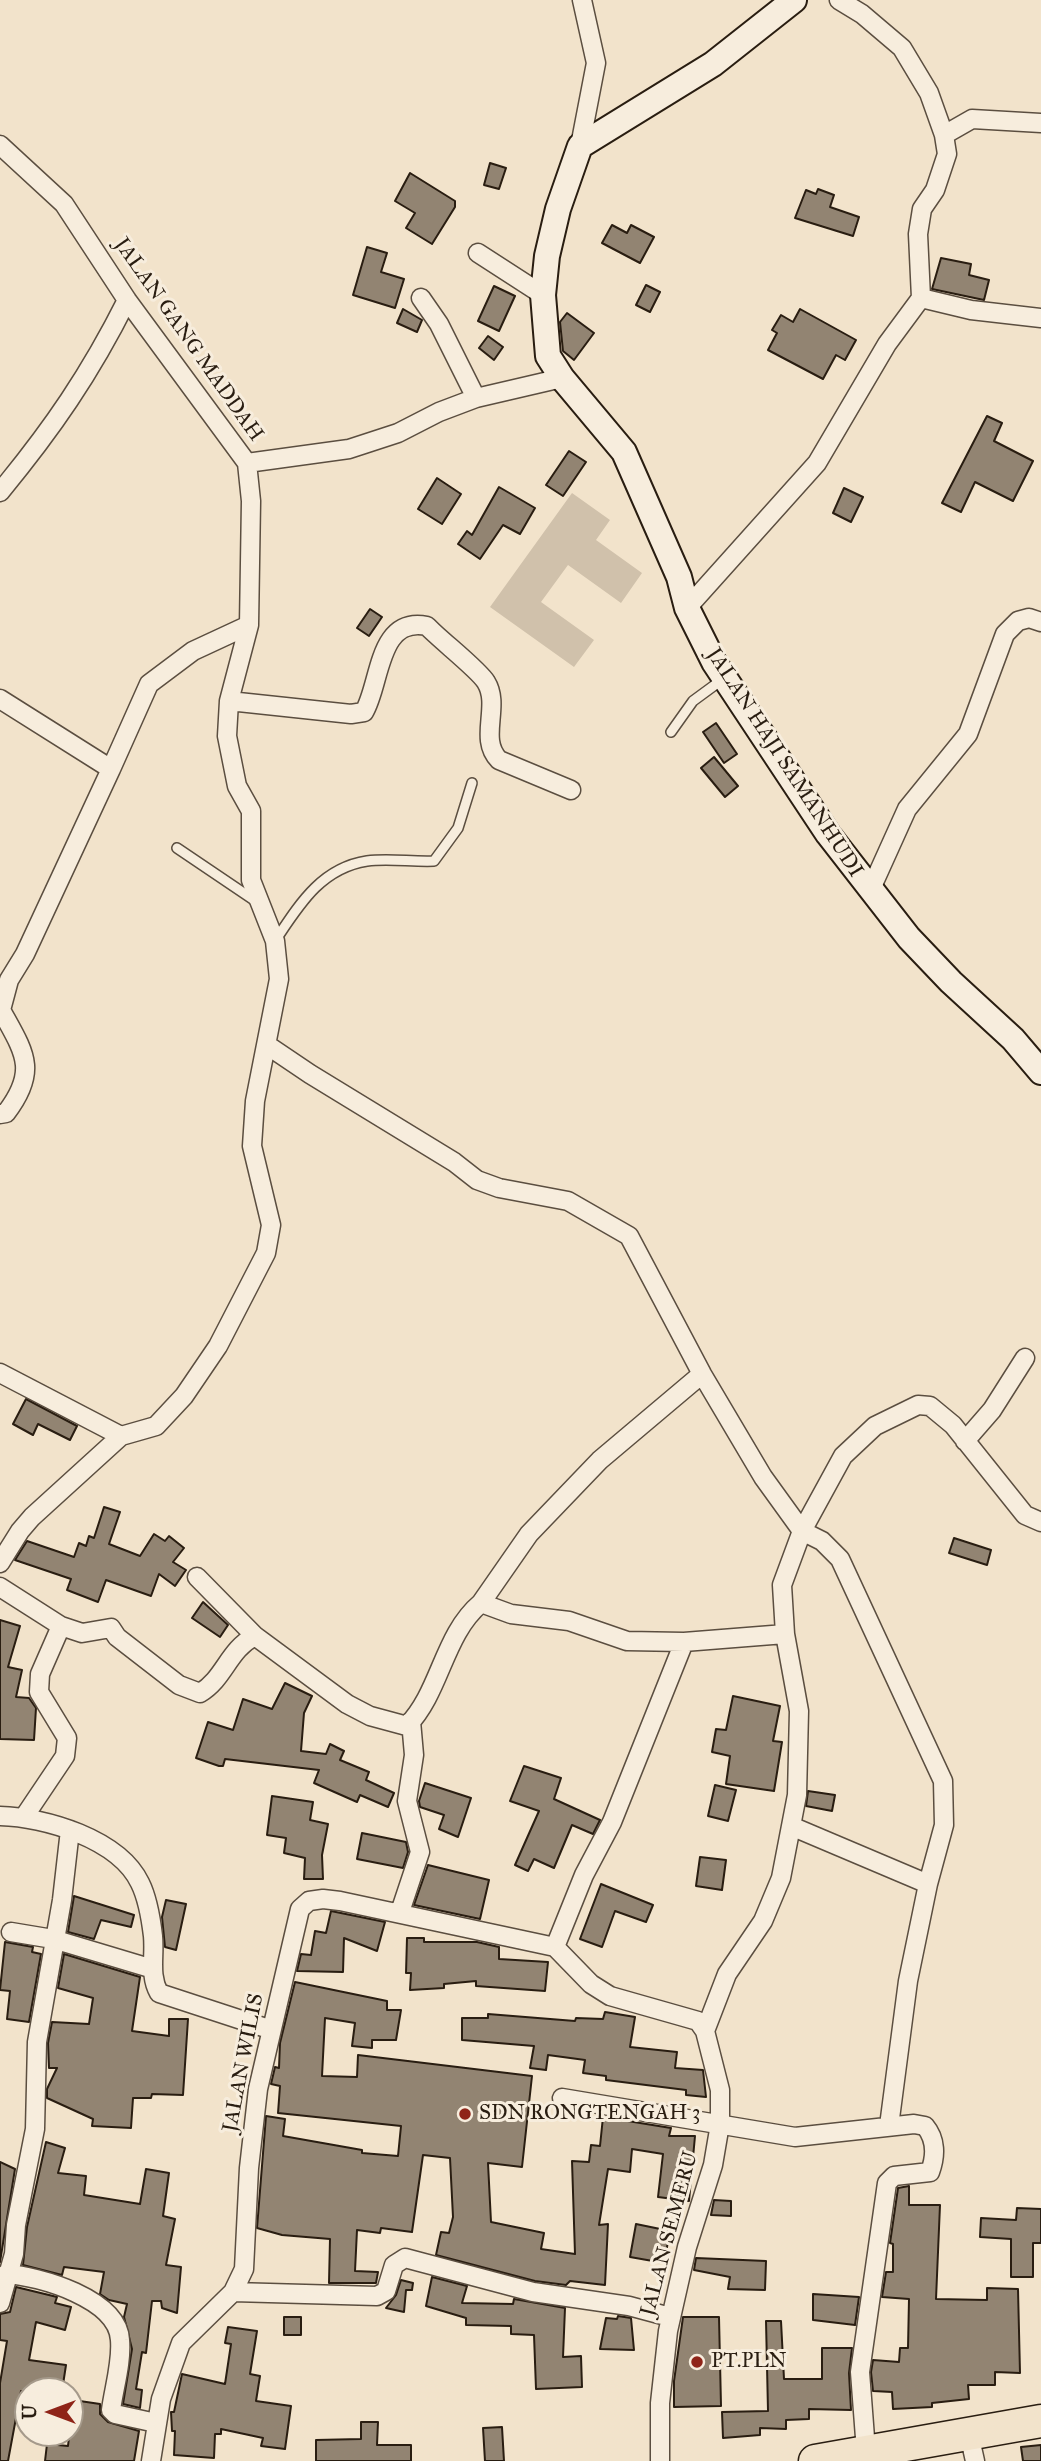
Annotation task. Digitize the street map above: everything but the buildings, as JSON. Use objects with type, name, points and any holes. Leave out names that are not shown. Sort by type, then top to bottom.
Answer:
[{"type":"highway","points":[[815,2461],[868,2454],[972,2447],[1041,2421]]},
{"type":"street","points":[[580,145],[596,63],[593,37],[582,0]]},
{"type":"street","points":[[580,145],[713,64],[794,0]]},
{"type":"street","points":[[687,608],[817,463],[887,344],[921,298],[918,234],[922,209],[935,190],[947,154],[944,135],[929,93],[902,48],[862,14],[839,0]]},
{"type":"street","points":[[944,135],[972,119],[1041,123]]},
{"type":"street","name":"JALAN GANG MADDAH","points":[[0,145],[64,204],[127,300],[247,463],[251,501],[249,625],[229,701],[227,736],[237,786],[251,811],[251,880],[275,941],[279,979],[254,1101],[252,1146],[271,1225],[266,1253],[218,1346],[184,1396],[156,1426],[121,1436],[20,1531],[0,1563]]},
{"type":"street","name":"JALAN HAJI SAMANHUDI","points":[[580,145],[558,209],[547,256],[543,295],[548,356],[562,378],[624,452],[679,577],[687,608],[725,678],[828,834],[870,891],[943,974],[1013,1039],[1041,1072]]},
{"type":"street","points":[[478,253],[543,295]]},
{"type":"street","points":[[921,298],[971,310],[1041,318]]},
{"type":"street","points":[[421,299],[439,324],[476,398]]},
{"type":"street","points":[[0,492],[46,437],[75,395],[127,300]]},
{"type":"street","points":[[247,463],[349,449],[398,433],[439,412],[476,398],[562,378]]},
{"type":"street","points":[[870,891],[907,809],[968,734],[1005,635],[1018,621],[1029,618],[1041,622]]},
{"type":"street","points":[[0,1114],[6,1113],[19,1096],[27,1072],[24,1053],[1,1010],[9,980],[25,954],[149,684],[193,651],[249,625]]},
{"type":"street","points":[[229,701],[351,714],[364,712],[371,701],[385,646],[408,626],[427,626],[486,681],[492,697],[489,743],[492,753],[499,760],[571,790]]},
{"type":"street","points":[[0,699],[111,769]]},
{"type":"street","points":[[267,1045],[454,1162],[477,1180],[568,1200],[629,1236],[702,1374],[763,1477],[802,1531],[822,1541],[840,1559],[943,1782],[944,1825],[928,1884],[908,1981],[889,2126]]},
{"type":"street","points":[[965,1441],[992,1410],[1024,1358]]},
{"type":"street","points":[[0,1373],[121,1436]]},
{"type":"street","points":[[197,1577],[255,1636],[347,1704],[370,1716],[407,1726],[467,1614],[481,1603],[528,1534],[600,1460],[702,1374]]},
{"type":"street","points":[[705,2031],[727,1974],[763,1921],[781,1878],[797,1795],[799,1711],[785,1634],[782,1585],[802,1531],[844,1456],[875,1426],[918,1405],[930,1406],[953,1425],[1025,1515],[1041,1522]]},
{"type":"street","points":[[0,1587],[61,1626],[82,1633],[110,1628],[117,1637],[179,1685],[200,1693],[216,1684],[225,1665],[245,1642],[255,1636]]},
{"type":"street","points":[[481,1603],[511,1614],[569,1621],[627,1640],[684,1642],[785,1634]]},
{"type":"street","points":[[24,1817],[65,1756],[67,1738],[39,1692],[40,1674],[61,1626]]},
{"type":"street","points":[[684,1642],[612,1822],[584,1875],[555,1947],[591,1984],[610,1996],[698,2021],[705,2031]]},
{"type":"street","points":[[400,1912],[420,1852],[407,1801],[414,1755],[411,1721]]},
{"type":"street","points":[[0,1816],[24,1817],[70,1829],[120,1856],[140,1882],[153,1938],[153,1982],[159,1993],[269,2029]]},
{"type":"street","points":[[791,1826],[928,1884]]},
{"type":"street","points":[[2,2289],[14,2254],[16,2225],[35,2129],[37,2042],[53,1939],[62,1900],[70,1829]]},
{"type":"street","name":"JALAN WILIS","points":[[151,2461],[161,2399],[181,2343],[233,2292],[244,2269],[253,2124],[269,2029],[300,1909],[309,1901],[323,1899],[400,1912],[555,1947]]},
{"type":"street","points":[[11,1932],[53,1939],[153,1969]]},
{"type":"street","name":"JALAN SEMERU","points":[[660,2461],[660,2403],[670,2317],[687,2247],[713,2165],[720,2124],[720,2090],[705,2031]]},
{"type":"street","points":[[562,2098],[795,2137],[889,2126],[925,2126],[933,2139],[934,2155],[930,2172],[894,2176],[887,2183],[860,2372],[868,2454]]},
{"type":"street","points":[[233,2292],[377,2296],[386,2291],[394,2265],[405,2258],[533,2292],[629,2306],[670,2317]]},
{"type":"street","points":[[2,2289],[37,2279],[82,2295],[110,2315],[115,2321],[120,2339],[111,2410],[115,2414],[156,2423]]},
{"type":"lane","points":[[671,732],[693,701],[725,678]]},
{"type":"lane","points":[[275,941],[317,885],[338,868],[369,861],[434,861],[458,828],[472,783]]},
{"type":"lane","points":[[177,848],[259,903]]},
{"type":"shaded area","points":[[572,493],[610,520],[596,540],[642,573],[621,603],[568,565],[541,602],[594,640],[574,667],[490,607]]},
{"type":"place","name":"SDN RONGTENGAH 3","points":[[465,2114]]},
{"type":"place","name":"PT.PLN","points":[[697,2362]]}]
